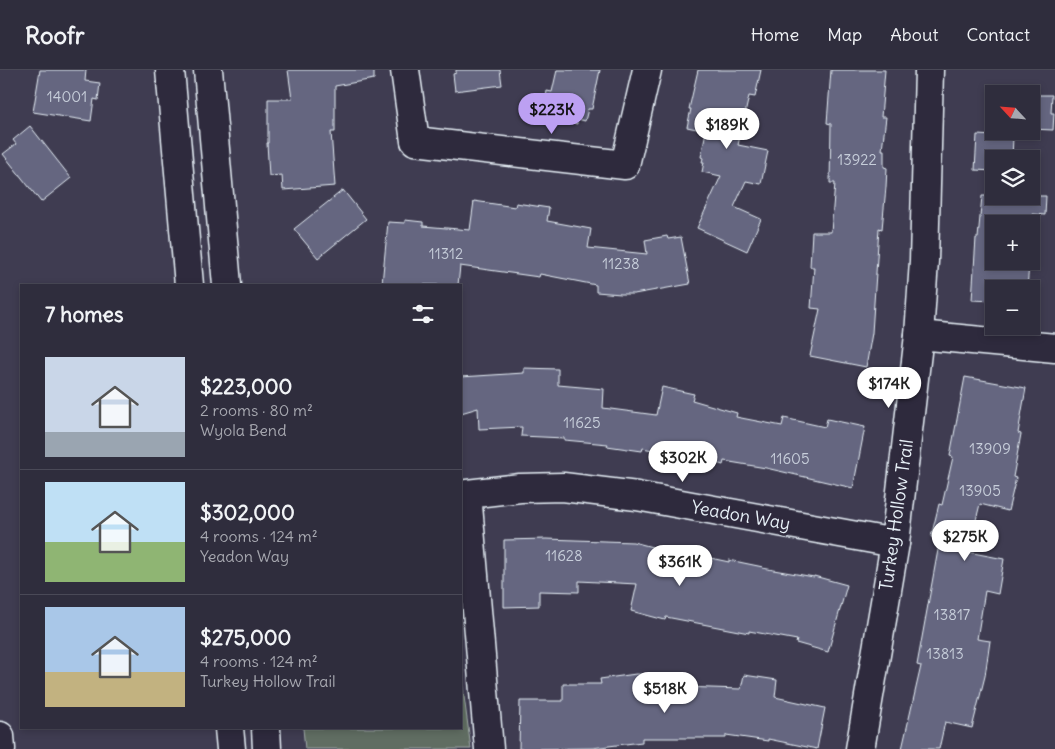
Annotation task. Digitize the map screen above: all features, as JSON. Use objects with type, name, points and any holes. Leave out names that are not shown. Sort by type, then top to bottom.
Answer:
[{"type":"street","points":[[170,70],[189,284]]},
{"type":"street","points":[[208,70],[227,284]]},
{"type":"street","points":[[405,70],[414,141],[625,165],[647,70]]},
{"type":"street","name":"Turkey Hollow Trail","points":[[860,749],[894,543],[919,335],[924,261],[929,70]]},
{"type":"street","points":[[919,335],[1055,348]]},
{"type":"street","name":"Yeadon Way","points":[[489,749],[467,494],[520,488],[563,487],[637,496],[894,543]]},
{"type":"street","points":[[229,729],[231,749]]},
{"type":"street","points":[[266,729],[268,749]]},
{"type":"street","points":[[0,736],[1,749]]},
{"type":"green space","points":[[462,682],[471,749],[305,749],[303,729],[462,729]]},
{"type":"building","points":[[40,70],[86,70],[85,81],[100,83],[98,100],[94,99],[91,121],[33,112]]},
{"type":"building","points":[[288,70],[374,70],[374,79],[335,86],[335,132],[331,132],[335,186],[283,190],[282,175],[269,176],[267,143],[268,99],[292,99]]},
{"type":"building","points":[[456,70],[500,70],[502,85],[455,91],[453,74],[456,73]]},
{"type":"building","points":[[557,70],[600,70],[592,109],[588,109],[585,121],[577,119],[577,124],[543,116],[547,91],[552,92]]},
{"type":"building","points":[[698,70],[761,70],[755,97],[749,96],[738,145],[768,151],[761,184],[746,181],[734,207],[761,219],[747,251],[697,228],[721,176],[702,172],[704,162],[702,162],[703,158],[701,157],[706,131],[687,127]]},
{"type":"building","points":[[831,70],[885,70],[881,117],[886,117],[882,150],[884,150],[884,167],[887,168],[886,187],[882,229],[879,228],[872,333],[866,367],[810,356],[820,309],[811,308],[814,267],[810,267],[812,232],[831,232],[835,183],[830,183],[831,124],[827,123]]},
{"type":"building","points":[[1040,95],[1052,95],[1051,113],[1054,113],[1053,130],[1040,129]]},
{"type":"building","points":[[30,126],[71,178],[41,202],[3,154],[16,144],[13,140]]},
{"type":"building","points":[[977,135],[985,135],[985,140],[1013,140],[1012,150],[985,150],[985,171],[975,170]]},
{"type":"building","points":[[343,190],[366,219],[318,258],[294,229]]},
{"type":"building","points":[[982,196],[985,196],[985,205],[1040,205],[1040,196],[1046,196],[1045,215],[985,215],[985,270],[1029,270],[1028,280],[985,280],[985,301],[972,300],[976,238],[978,238]]},
{"type":"building","points":[[474,201],[515,207],[516,203],[549,208],[547,221],[591,229],[588,248],[647,254],[645,240],[667,236],[668,239],[681,237],[690,284],[634,294],[621,294],[596,292],[596,285],[540,274],[539,277],[460,266],[458,284],[382,284],[388,222],[405,223],[405,220],[423,222],[423,226],[470,230]]},
{"type":"building","points":[[524,368],[558,369],[558,385],[604,389],[603,408],[656,415],[662,387],[694,394],[692,400],[737,413],[736,417],[782,426],[784,418],[825,427],[827,419],[865,427],[853,488],[766,468],[724,461],[723,465],[681,452],[680,456],[643,448],[642,451],[607,446],[608,444],[564,440],[564,438],[521,436],[522,427],[479,429],[478,408],[462,413],[462,377],[524,373]]},
{"type":"building","points":[[965,377],[1026,388],[1018,433],[1021,434],[1013,477],[1016,478],[1008,511],[980,504],[968,552],[1004,559],[998,594],[985,591],[977,639],[990,641],[985,676],[972,728],[945,722],[939,749],[902,749],[921,666],[917,665],[940,539],[931,537],[939,504],[942,505],[953,457],[950,456]]},
{"type":"building","points":[[546,539],[633,542],[687,556],[687,553],[729,562],[729,560],[762,568],[814,576],[847,585],[828,652],[796,643],[797,640],[666,617],[665,620],[631,611],[637,584],[579,581],[579,592],[539,591],[539,606],[504,607],[504,540]]},
{"type":"building","points":[[636,674],[681,676],[681,687],[741,689],[744,675],[777,680],[775,697],[825,708],[817,749],[768,739],[768,741],[726,735],[726,738],[642,738],[642,742],[592,748],[519,749],[520,701],[563,701],[563,684],[601,684],[600,679]]}]
